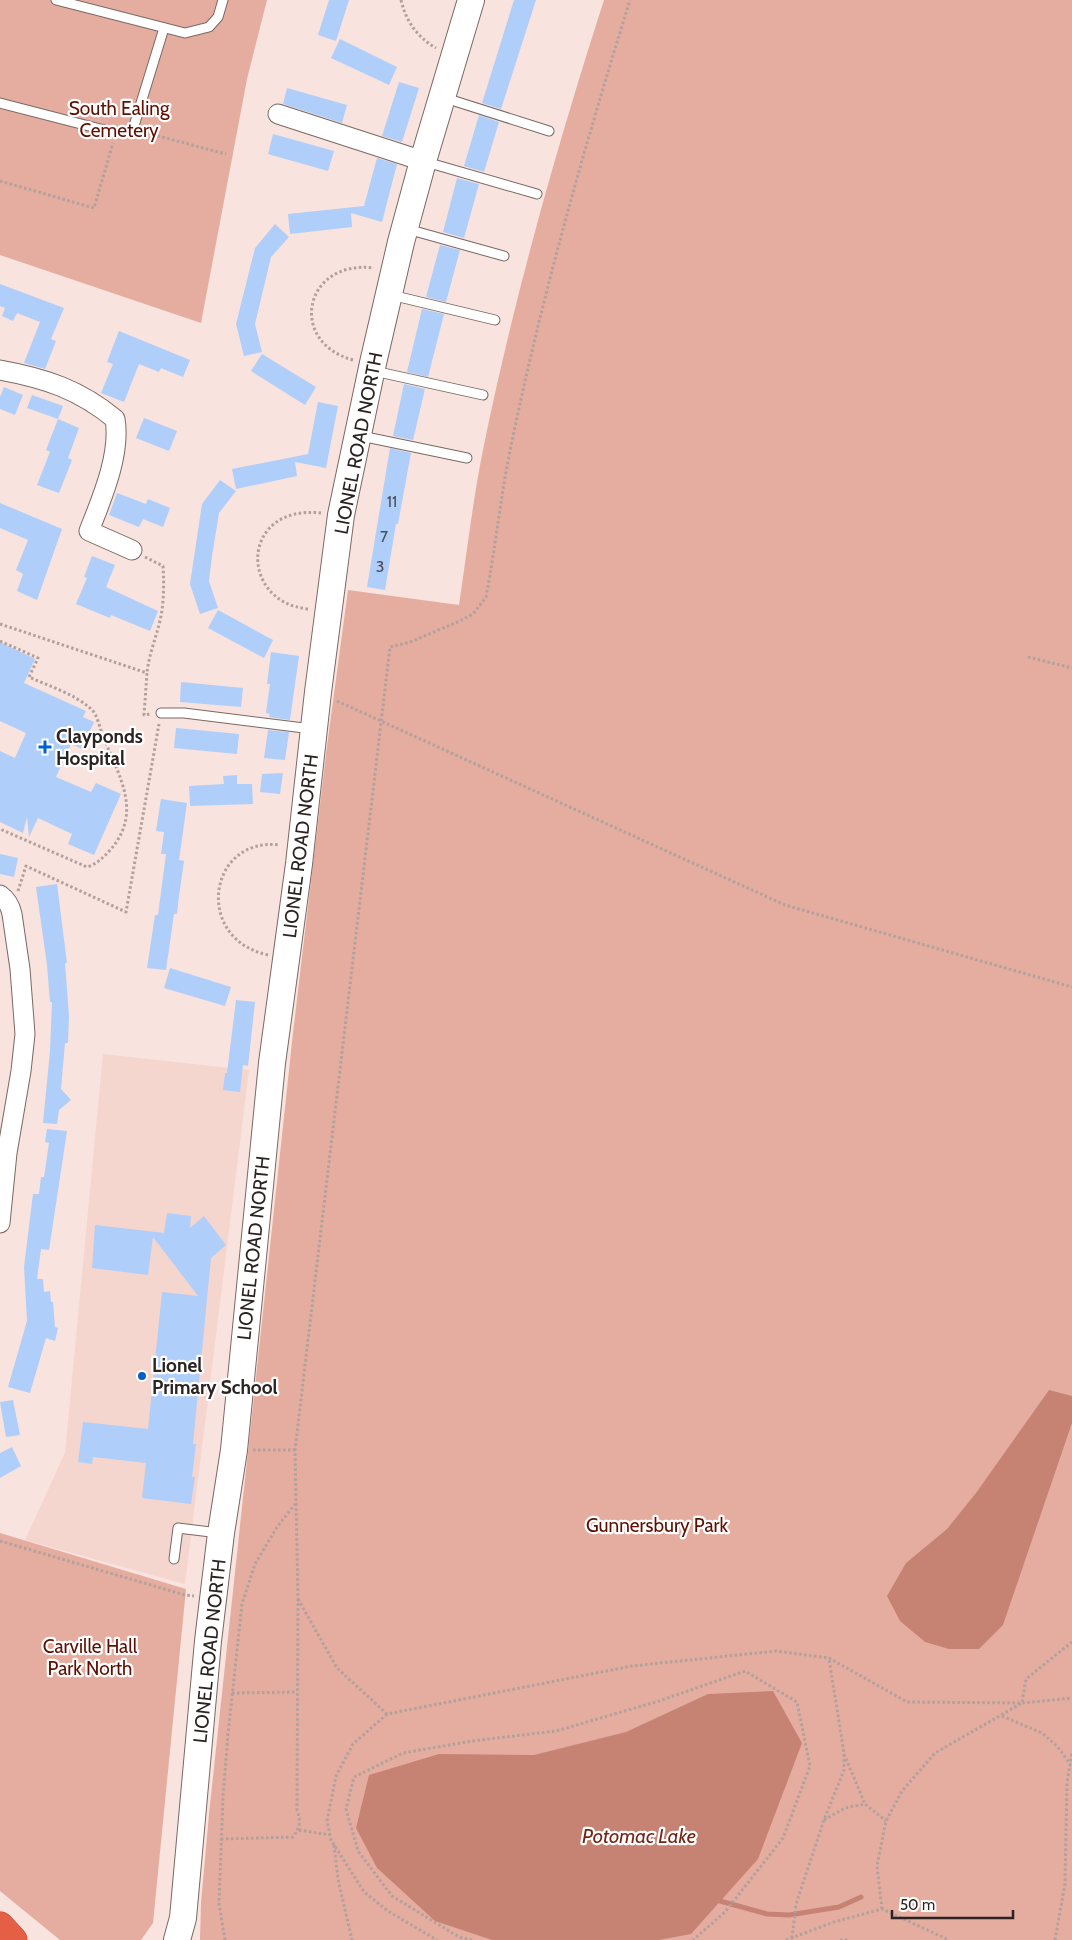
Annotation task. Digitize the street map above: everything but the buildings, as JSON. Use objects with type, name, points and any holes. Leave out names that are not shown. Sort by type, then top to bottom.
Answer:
[{"type":"highway","points":[[0,1926],[13,1940]]},
{"type":"street","name":"LIONEL ROAD NORTH","points":[[182,1932],[191,1814],[221,1533],[234,1450],[272,1063],[301,848],[318,692],[342,515],[391,283],[423,161],[471,0]]},
{"type":"street","points":[[278,114],[423,161]]},
{"type":"street","points":[[0,370],[25,374],[79,394],[96,403],[115,419],[117,427],[107,486],[90,531],[132,550]]},
{"type":"street","points":[[0,1223],[4,1153],[21,1070],[25,1034],[12,914],[10,906],[3,897]]},
{"type":"lane","points":[[56,0],[185,33],[209,27],[218,17],[223,0]]},
{"type":"lane","points":[[0,103],[116,133],[133,129],[164,28]]},
{"type":"lane","points":[[442,98],[549,131]]},
{"type":"lane","points":[[423,161],[537,194]]},
{"type":"lane","points":[[405,228],[504,256]]},
{"type":"lane","points":[[391,283],[495,320]]},
{"type":"lane","points":[[372,367],[483,395]]},
{"type":"lane","points":[[358,435],[467,458]]},
{"type":"lane","name":"LIONEL ROAD NORTH","points":[[161,713],[184,713],[314,729]]},
{"type":"lane","points":[[174,1559],[178,1528],[221,1533]]},
{"type":"path","points":[[401,0],[410,24],[420,36],[438,49],[455,52]]},
{"type":"path","points":[[221,1839],[293,1837],[298,1830],[300,1818],[297,1810],[298,1598],[295,1450],[390,647],[410,642],[473,614],[486,597],[512,441],[540,320],[593,119],[630,0]]},
{"type":"path","points":[[133,129],[226,154]]},
{"type":"path","points":[[0,180],[94,208],[116,133]]},
{"type":"path","points":[[372,367],[344,357],[324,344],[311,320],[311,307],[320,286],[340,271],[353,267],[391,283]]},
{"type":"path","points":[[329,611],[290,606],[280,600],[262,581],[257,555],[259,544],[265,533],[284,517],[307,512],[342,515]]},
{"type":"path","points":[[3,897],[18,890],[26,866],[126,912],[161,713],[144,715],[148,658],[160,617],[164,586],[163,566],[132,550]]},
{"type":"path","points":[[0,624],[147,673]]},
{"type":"path","points":[[0,641],[38,658],[29,677],[75,698],[91,708],[120,777],[128,812],[120,839],[107,854],[94,865],[87,867],[0,829]]},
{"type":"path","points":[[1028,657],[1072,668]]},
{"type":"path","points":[[318,692],[785,905],[1072,987]]},
{"type":"path","points":[[286,958],[265,955],[248,949],[239,942],[223,924],[218,908],[218,895],[227,867],[237,856],[248,849],[259,845],[274,844],[301,848]]},
{"type":"path","points":[[234,1450],[295,1450]]},
{"type":"path","points":[[225,1940],[220,1904],[223,1797],[242,1604],[255,1564],[277,1527],[296,1503]]},
{"type":"path","points":[[0,1541],[186,1595],[214,1598]]},
{"type":"path","points":[[298,1598],[337,1668],[387,1714]]},
{"type":"path","points":[[882,1909],[877,1866],[886,1821],[902,1791],[935,1753],[1022,1703],[1026,1679],[1072,1642]]},
{"type":"path","points":[[437,1940],[388,1912],[364,1892],[330,1835],[327,1821],[336,1776],[353,1744],[387,1714],[632,1666],[776,1651],[829,1658],[907,1702],[1022,1703],[1072,1698]]},
{"type":"path","points":[[792,1938],[796,1904],[824,1820],[844,1770],[844,1753],[829,1658]]},
{"type":"path","points":[[472,1940],[459,1937],[392,1896],[358,1852],[346,1810],[354,1777],[403,1753],[556,1731],[659,1701],[745,1672],[797,1702],[810,1766],[783,1838],[737,1899],[694,1940]]},
{"type":"path","points":[[232,1693],[297,1692]]},
{"type":"path","points":[[1002,1715],[1042,1733],[1057,1746],[1070,1764]]},
{"type":"path","points":[[844,1753],[865,1804],[886,1821]]},
{"type":"path","points":[[1055,1940],[1065,1884],[1067,1782],[1072,1753]]},
{"type":"path","points":[[824,1820],[845,1808],[865,1804]]},
{"type":"path","points":[[298,1830],[330,1835]]},
{"type":"path","points":[[334,1844],[338,1879],[352,1940]]},
{"type":"path","points":[[786,1940],[834,1922],[882,1909],[950,1940]]},
{"type":"path","points":[[840,1940],[850,1940]]},
{"type":"shaded area","name":"Lionel Primary School","points":[[103,1054],[249,1070],[185,1584],[25,1540],[65,1453]]},
{"type":"green space","name":"South Ealing Cemetery","points":[[0,0],[267,0],[247,79],[201,323],[0,255]]},
{"type":"green space","name":"Gunnersbury Park","points":[[604,0],[1072,0],[1072,1940],[200,1940],[201,1903],[209,1814],[293,1033],[327,746],[348,590],[459,605],[480,465],[509,332],[554,165]]},
{"type":"green space","name":"Carville Hall Park North","points":[[0,1533],[186,1589],[153,1923],[141,1940],[60,1940],[0,1891]]},
{"type":"water","points":[[1049,1390],[1072,1396],[1072,1423],[1003,1625],[979,1649],[949,1649],[925,1642],[900,1621],[887,1596],[906,1563],[947,1529],[976,1493]]},
{"type":"water","name":"Potomac Lake","points":[[773,1691],[802,1743],[758,1859],[691,1934],[659,1940],[492,1940],[435,1921],[377,1868],[356,1828],[369,1775],[439,1754],[534,1755],[626,1732],[708,1694]]},
{"type":"waterway","points":[[720,1901],[767,1914],[789,1915],[839,1907],[861,1897]]},
{"type":"place","name":"Clayponds Hospital","points":[[45,747]]},
{"type":"place","name":"Lionel Primary School","points":[[142,1376]]}]
